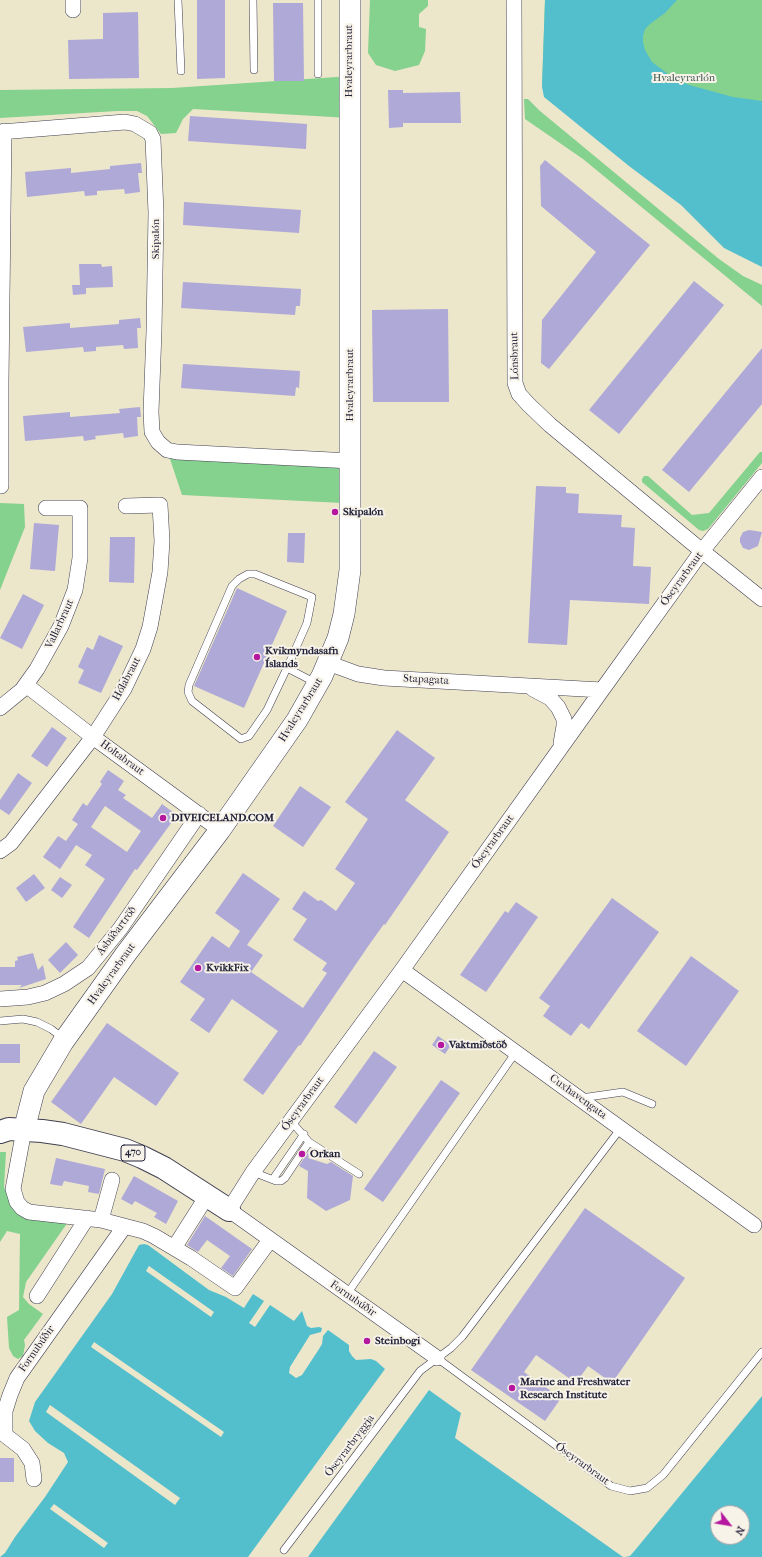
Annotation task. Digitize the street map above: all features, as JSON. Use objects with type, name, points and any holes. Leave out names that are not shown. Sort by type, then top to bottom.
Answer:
[{"type":"main road","name":"Fornubúðir","points":[[0,1132],[9,1129],[63,1134],[136,1154],[164,1168],[229,1210]]},
{"type":"main road","points":[[0,1145],[24,1130]]},
{"type":"street","name":"Hvaleyrarbraut","points":[[24,1130],[34,1091],[65,1039],[125,955],[220,830],[297,720],[318,684],[338,638],[343,619],[350,570],[350,0]]},
{"type":"street","name":"Lónsbraut","points":[[514,0],[515,383],[519,394],[550,425],[702,552],[762,599]]},
{"type":"street","name":"Skipalón","points":[[1,486],[2,132],[125,122],[138,126],[150,133],[153,139],[156,213],[152,432],[158,442],[167,450],[177,452],[351,461]]},
{"type":"street","name":"Óseyrarbraut","points":[[229,1210],[254,1172],[402,970],[702,552],[762,477]]},
{"type":"street","name":"Hólabraut","points":[[0,851],[11,843],[93,737],[124,689],[139,659],[150,627],[158,583],[162,551],[160,505],[126,506]]},
{"type":"street","name":"Vallarbraut","points":[[0,708],[26,685],[49,650],[64,619],[72,597],[79,566],[80,508],[46,508]]},
{"type":"street","name":"Stapagata","points":[[328,663],[358,674],[378,678],[602,690]]},
{"type":"street","name":"Holtabraut","points":[[26,685],[93,737],[220,830]]},
{"type":"street","name":"Stapagata","points":[[526,686],[550,698],[555,702],[561,712],[564,719],[564,733],[559,750]]},
{"type":"street","name":"Ásbúðartröð","points":[[0,999],[28,997],[45,993],[64,984],[88,968],[120,929],[199,814]]},
{"type":"street","name":"Cuxhavengata","points":[[402,970],[758,1227]]},
{"type":"street","points":[[24,1130],[13,1189],[16,1202],[29,1212],[94,1219],[154,1236],[235,1288],[270,1240]]},
{"type":"street","points":[[37,1296],[94,1219],[112,1180]]},
{"type":"street","points":[[174,1248],[207,1196]]},
{"type":"street","name":"Fornubúðir","points":[[229,1210],[437,1358]]},
{"type":"street","name":"Fornubúðir","points":[[34,1479],[32,1463],[23,1449],[2,1435],[5,1411],[10,1395],[17,1378],[124,1227]]},
{"type":"lane","points":[[178,0],[181,71]]},
{"type":"lane","points":[[253,0],[254,70]]},
{"type":"lane","points":[[318,0],[318,74]]},
{"type":"lane","points":[[248,574],[255,574],[312,596],[307,623],[287,668],[267,710],[249,736],[241,739],[192,701],[188,692],[189,686],[232,586],[239,578],[248,574]]},
{"type":"lane","points":[[287,668],[318,684]]},
{"type":"lane","points":[[0,1021],[23,1019],[37,1022],[51,1029],[65,1039]]},
{"type":"lane","points":[[347,1294],[516,1052]]},
{"type":"lane","points":[[579,1098],[623,1092],[652,1104]]},
{"type":"lane","points":[[291,1121],[304,1134],[309,1142],[359,1174]]},
{"type":"lane","name":"Óseyrarbryggja","points":[[284,1550],[420,1371],[451,1348],[462,1336],[621,1128]]},
{"type":"lane","points":[[273,1180],[304,1134]]},
{"type":"lane","points":[[254,1172],[276,1182],[281,1181],[285,1178],[309,1142]]},
{"type":"lane","name":"Óseyrarbraut","points":[[437,1358],[611,1486],[630,1491],[647,1488],[663,1475],[762,1352]]},
{"type":"green space","points":[[370,0],[428,0],[428,6],[419,14],[419,27],[426,29],[425,51],[419,65],[395,71],[376,65],[368,53]]},
{"type":"green space","name":"Hvaleyrarlón","points":[[545,0],[762,0],[762,212],[542,87]]},
{"type":"green space","points":[[352,76],[350,118],[193,109],[183,119],[176,133],[161,134],[147,116],[137,111],[0,118],[0,90],[172,88]]},
{"type":"green space","points":[[524,99],[528,99],[540,111],[719,259],[743,276],[762,285],[762,306],[583,159],[525,119]]},
{"type":"green space","points":[[760,452],[762,452],[762,463],[708,529],[703,531],[699,530],[642,482],[644,476],[648,476],[692,515],[709,513]]},
{"type":"green space","points":[[342,455],[343,503],[182,495],[169,456]]},
{"type":"green space","points":[[0,503],[24,504],[25,527],[0,590]]},
{"type":"green space","points":[[0,1152],[6,1152],[4,1187],[13,1209],[18,1214],[68,1222],[26,1282],[23,1297],[29,1304],[43,1314],[24,1340],[25,1345],[23,1356],[18,1359],[13,1356],[9,1348],[7,1317],[19,1310],[20,1234],[7,1231],[0,1242]]},
{"type":"water","name":"Hvaleyrarlón","points":[[545,0],[677,0],[665,13],[645,29],[643,42],[645,50],[652,62],[672,77],[689,85],[733,97],[762,101],[762,267],[724,248],[681,205],[629,166],[544,97],[542,87]]},
{"type":"water","points":[[139,1245],[148,1245],[209,1290],[226,1297],[244,1308],[253,1294],[264,1301],[249,1323],[255,1327],[270,1305],[294,1321],[302,1311],[307,1326],[311,1328],[322,1328],[321,1332],[310,1335],[290,1367],[289,1373],[296,1378],[302,1375],[322,1344],[323,1336],[328,1330],[349,1345],[349,1351],[356,1360],[371,1359],[376,1361],[385,1369],[248,1557],[0,1557],[5,1553],[68,1462],[64,1453],[48,1443],[35,1431],[29,1421],[35,1402],[112,1294]]},
{"type":"water","points":[[429,1390],[461,1413],[455,1438],[623,1557],[308,1557]]},
{"type":"water","points":[[762,1396],[762,1557],[625,1557],[630,1556]]},
{"type":"pier","points":[[149,1266],[214,1312],[211,1317],[146,1271]]},
{"type":"pier","points":[[94,1342],[224,1432],[221,1437],[91,1347]]},
{"type":"pier","points":[[50,1405],[180,1498],[175,1505],[46,1412]]},
{"type":"pier","points":[[54,1504],[108,1543],[104,1548],[50,1509]]},
{"type":"building","points":[[197,0],[225,0],[225,78],[197,79]]},
{"type":"building","points":[[273,3],[303,3],[304,81],[274,81]]},
{"type":"building","points":[[138,12],[139,78],[69,79],[68,40],[103,39],[103,13]]},
{"type":"building","points":[[388,90],[403,90],[403,93],[460,92],[461,123],[403,123],[403,127],[389,128]]},
{"type":"building","points":[[190,116],[307,124],[306,149],[188,141]]},
{"type":"building","points":[[545,160],[650,245],[549,369],[541,363],[542,320],[596,252],[541,206],[540,166]]},
{"type":"building","points":[[141,163],[142,173],[138,173],[140,192],[125,194],[124,189],[97,191],[97,195],[85,196],[84,191],[27,197],[25,172],[71,168],[71,173],[110,169],[110,166]]},
{"type":"building","points":[[184,202],[301,210],[299,233],[183,225]]},
{"type":"building","points":[[79,264],[101,264],[102,267],[112,266],[113,287],[86,288],[86,294],[73,295],[72,285],[80,285]]},
{"type":"building","points":[[694,281],[724,305],[619,434],[589,410]]},
{"type":"building","points":[[183,282],[301,289],[300,306],[296,306],[295,315],[181,308]]},
{"type":"building","points":[[448,309],[449,402],[373,402],[372,310]]},
{"type":"building","points":[[140,318],[141,328],[137,328],[138,348],[124,349],[123,345],[96,347],[96,351],[84,352],[83,347],[26,352],[23,327],[70,323],[70,328],[119,324],[119,320]]},
{"type":"building","points":[[762,348],[762,404],[689,492],[662,470]]},
{"type":"building","points":[[183,364],[300,371],[299,388],[296,387],[295,396],[181,388]]},
{"type":"building","points":[[140,407],[141,417],[137,417],[138,436],[124,438],[123,433],[95,436],[96,439],[84,441],[83,436],[25,441],[23,416],[70,412],[70,417],[120,413],[119,409]]},
{"type":"building","points":[[536,486],[566,487],[566,493],[579,494],[578,513],[622,515],[621,527],[635,528],[633,566],[651,567],[649,604],[570,600],[567,645],[528,643]]},
{"type":"building","points":[[34,523],[59,525],[55,571],[30,569]]},
{"type":"building","points":[[749,530],[762,532],[758,546],[749,550],[743,548],[740,538],[743,532]]},
{"type":"building","points":[[288,533],[305,533],[304,563],[287,562]]},
{"type":"building","points":[[110,537],[135,537],[134,583],[109,582]]},
{"type":"building","points":[[237,588],[287,611],[244,708],[194,686]]},
{"type":"building","points":[[23,594],[44,605],[22,649],[0,638]]},
{"type":"building","points":[[99,635],[123,646],[101,693],[78,683],[84,670],[78,667],[87,647],[93,650]]},
{"type":"building","points":[[52,727],[67,738],[47,767],[31,756]]},
{"type":"building","points":[[397,730],[435,758],[405,800],[449,832],[300,1046],[299,1045],[263,1095],[243,1080],[278,1031],[232,999],[209,1033],[190,1020],[205,999],[180,982],[212,936],[229,948],[240,931],[215,913],[243,873],[280,899],[247,945],[263,955],[251,972],[303,1008],[327,973],[322,970],[327,963],[293,940],[307,919],[292,909],[304,891],[318,901],[321,900],[336,911],[355,883],[335,869],[368,819],[345,802]]},
{"type":"building","points":[[108,770],[124,781],[118,790],[126,795],[123,798],[152,818],[162,804],[177,815],[137,870],[135,869],[89,938],[73,927],[105,879],[85,865],[92,855],[76,845],[60,869],[43,857],[58,836],[66,841],[78,824],[72,820],[83,803],[87,806],[102,784],[100,782]],"holes":[[[105,806],[141,831],[127,852],[91,827]]]},
{"type":"building","points":[[18,773],[32,783],[9,815],[0,809],[0,800]]},
{"type":"building","points":[[300,786],[331,807],[303,847],[273,826]]},
{"type":"building","points":[[34,874],[45,888],[26,902],[16,888]]},
{"type":"building","points":[[60,877],[72,885],[62,898],[51,890]]},
{"type":"building","points":[[612,898],[659,932],[589,1029],[581,1023],[571,1036],[543,1016],[550,1006],[539,998]]},
{"type":"building","points":[[516,902],[538,917],[486,992],[460,975],[505,911],[508,913]]},
{"type":"building","points":[[66,942],[78,955],[60,973],[48,960]]},
{"type":"building","points":[[33,953],[38,970],[43,965],[46,979],[19,988],[22,985],[0,985],[0,967],[15,967],[15,961],[18,960],[17,957]]},
{"type":"building","points":[[691,956],[739,991],[686,1066],[637,1031]]},
{"type":"building","points":[[107,1023],[179,1073],[156,1106],[114,1077],[81,1124],[51,1102]]},
{"type":"building","name":"Vaktmiðstöð","points":[[438,1036],[451,1045],[445,1054],[432,1045]]},
{"type":"building","points":[[0,1044],[20,1044],[20,1063],[0,1063]]},
{"type":"building","points":[[374,1051],[397,1067],[356,1124],[334,1107]]},
{"type":"building","points":[[441,1080],[460,1093],[383,1202],[364,1189]]},
{"type":"building","points":[[310,1149],[313,1150],[308,1158],[327,1164],[331,1162],[353,1176],[350,1200],[326,1211],[307,1198],[308,1171],[299,1166]]},
{"type":"building","points":[[56,1158],[105,1169],[99,1194],[88,1192],[89,1186],[64,1181],[62,1186],[50,1184]]},
{"type":"building","points":[[134,1176],[178,1201],[166,1224],[154,1217],[157,1213],[135,1201],[132,1205],[121,1199]]},
{"type":"building","points":[[585,1208],[685,1278],[612,1383],[588,1366],[576,1383],[536,1355],[524,1372],[561,1398],[545,1421],[471,1370]]},
{"type":"building","points":[[205,1216],[252,1249],[233,1276],[221,1268],[230,1256],[207,1240],[198,1252],[187,1245]]},
{"type":"building","points":[[0,1458],[14,1458],[14,1482],[0,1482]]},
{"type":"place","name":"Skipalón","points":[[335,512]]},
{"type":"place","name":"Kvikmyndasafn Íslands","points":[[257,657]]},
{"type":"place","name":"DIVEICELAND.COM","points":[[163,818]]},
{"type":"place","name":"KvikkFix","points":[[198,968]]},
{"type":"place","name":"Vaktmiðstöð","points":[[441,1045]]},
{"type":"place","name":"Orkan","points":[[302,1154]]},
{"type":"place","name":"Steinbogi","points":[[367,1341]]},
{"type":"place","name":"Marine and Freshwater Research Institute","points":[[512,1388]]}]
